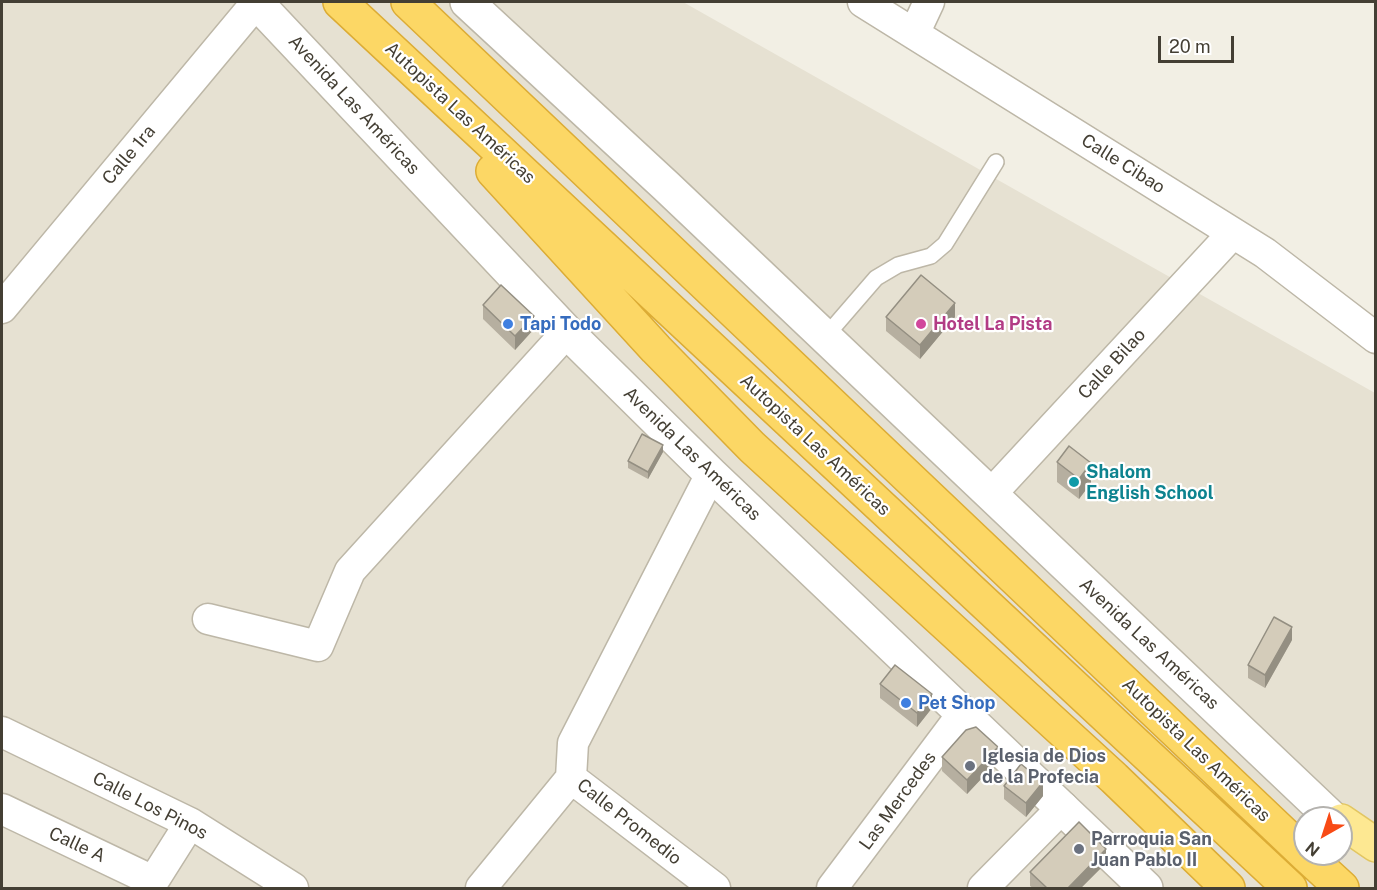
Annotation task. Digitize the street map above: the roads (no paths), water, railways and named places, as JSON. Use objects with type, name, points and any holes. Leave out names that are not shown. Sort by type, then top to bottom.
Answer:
[{"type":"highway","points":[[339,2],[656,349],[744,439],[1114,778],[1228,888]]},
{"type":"highway","name":"Autopista Las Américas","points":[[339,2],[1290,888]]},
{"type":"highway","name":"Autopista Las Américas","points":[[408,2],[1319,867]]},
{"type":"highway","points":[[1114,778],[1196,888]]},
{"type":"main road","points":[[1353,830],[1374,845]]},
{"type":"street","name":"Avenida Las Américas","points":[[256,2],[567,332],[711,474],[964,712],[1146,888]]},
{"type":"street","name":"Calle 1ra","points":[[2,308],[256,2]]},
{"type":"street","name":"Avenida Las Américas","points":[[467,2],[1322,806]]},
{"type":"street","name":"Calle Cibao","points":[[863,2],[1265,253],[1376,338]]},
{"type":"street","points":[[914,33],[929,2]]},
{"type":"street","name":"Calle Bilao","points":[[991,494],[1233,233]]},
{"type":"street","points":[[208,619],[318,646],[351,571],[567,332]]},
{"type":"street","points":[[481,888],[571,778],[573,742],[711,474]]},
{"type":"street","name":"Las Mercedes","points":[[832,888],[964,712]]},
{"type":"street","name":"Calle Los Pinos","points":[[2,732],[190,823],[293,888]]},
{"type":"street","name":"Calle Promedio","points":[[571,778],[715,888]]},
{"type":"street","points":[[982,888],[1063,807]]},
{"type":"street","name":"Calle A","points":[[2,809],[151,885]]},
{"type":"street","points":[[151,885],[190,823]]},
{"type":"lane","points":[[825,337],[876,278],[898,265],[931,256],[945,244],[996,162]]},
{"type":"place","name":"Tapi Todo","points":[[508,324]]},
{"type":"place","name":"Hotel La Pista","points":[[921,324]]},
{"type":"place","name":"Shalom English School","points":[[1074,482]]},
{"type":"place","name":"Pet Shop","points":[[906,703]]},
{"type":"place","name":"Iglesia de Dios de la Profecia","points":[[970,766]]},
{"type":"place","name":"Parroquia San Juan Pablo II","points":[[1079,849]]}]
